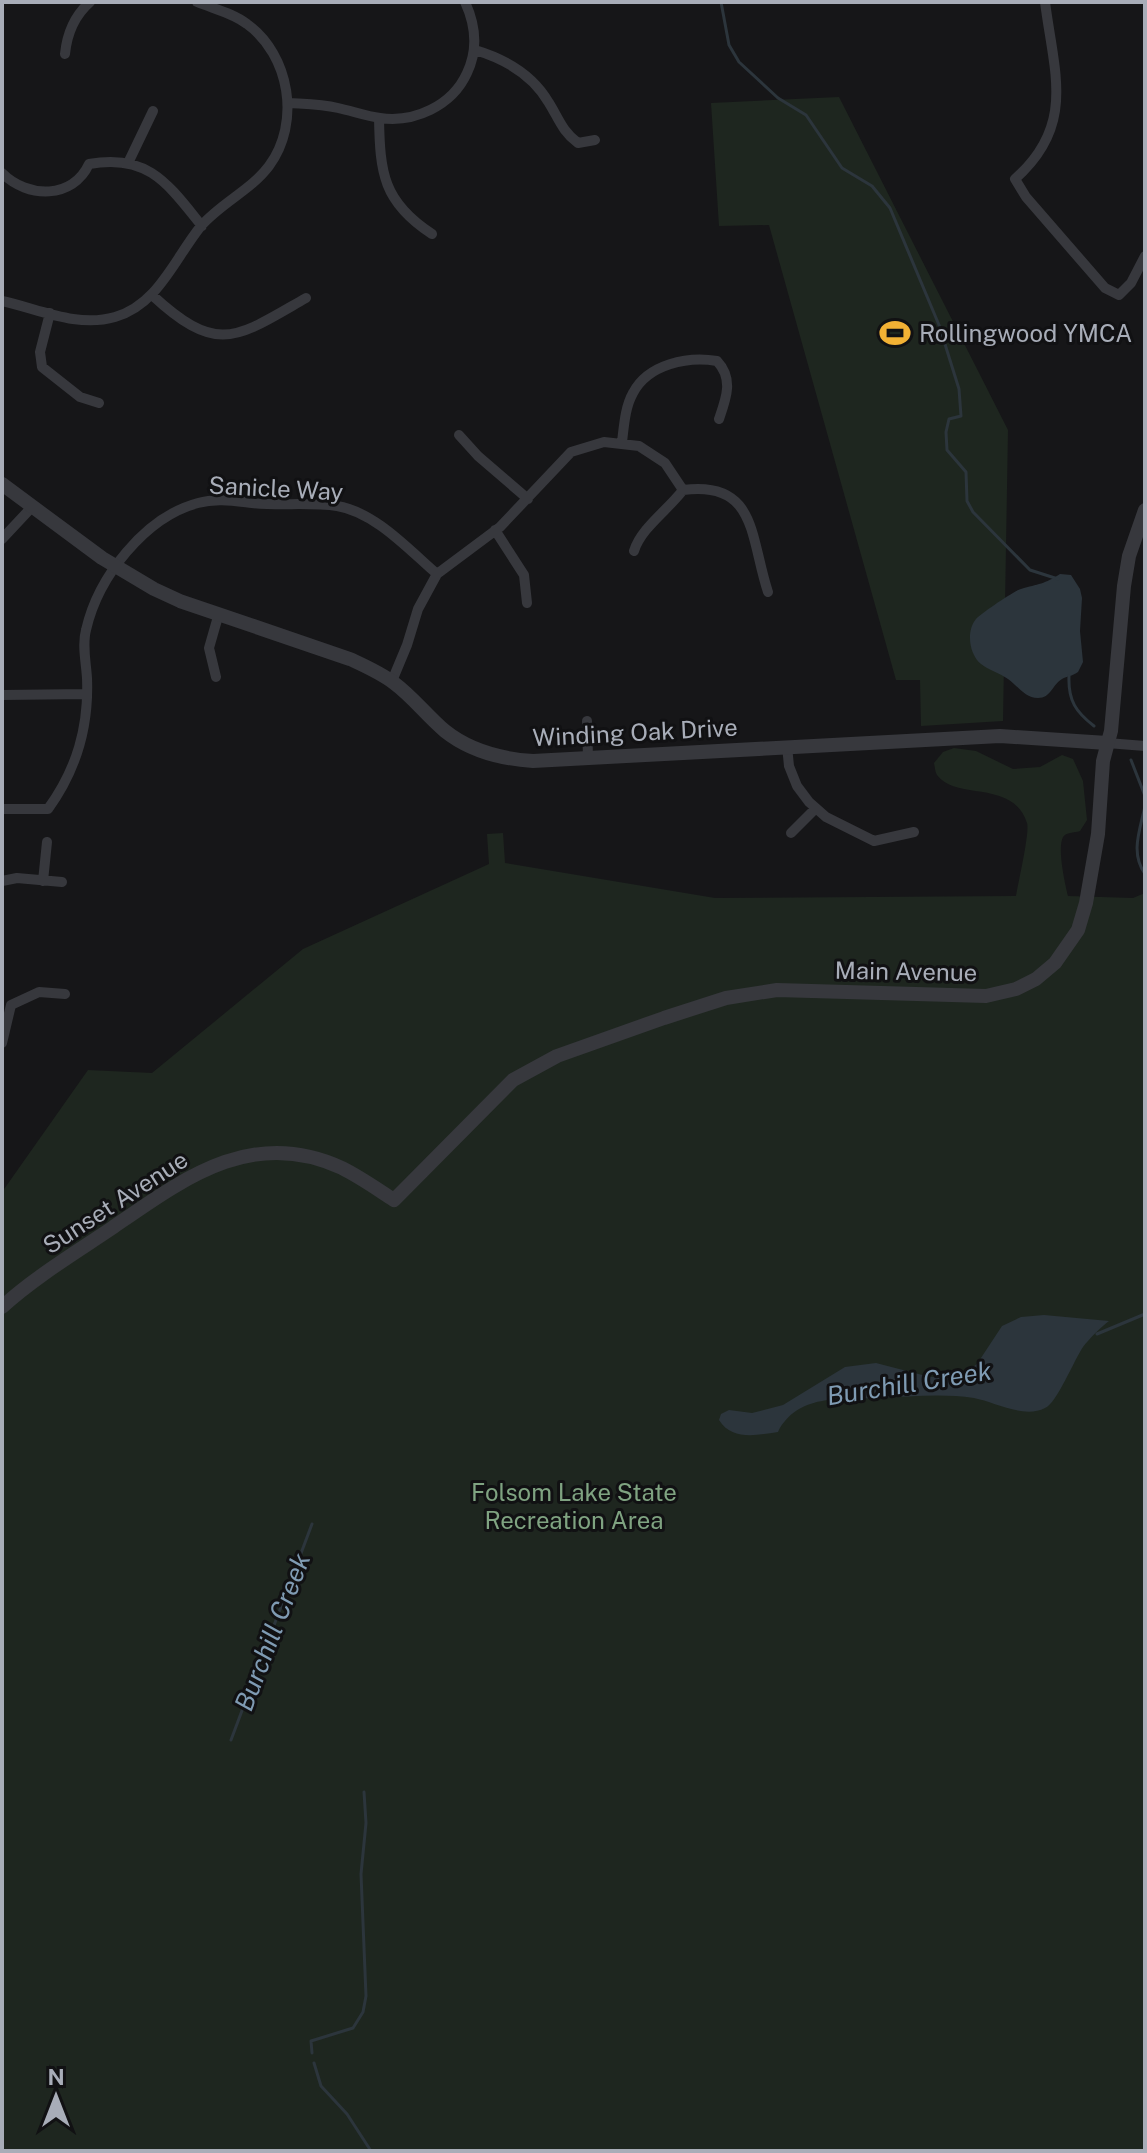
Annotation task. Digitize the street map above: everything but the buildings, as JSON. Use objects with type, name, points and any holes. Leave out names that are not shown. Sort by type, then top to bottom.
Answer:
[{"type":"street","points":[[65,54],[70,30],[78,13],[90,2]]},
{"type":"street","points":[[289,103],[317,104],[379,118],[412,117],[433,109],[443,103],[462,82],[475,50],[474,27],[465,2]]},
{"type":"street","points":[[1045,2],[1056,91],[1055,120],[1040,153],[1015,179],[1026,197],[1105,288],[1119,295],[1131,283],[1145,256]]},
{"type":"street","points":[[2,301],[84,321],[107,319],[125,313],[152,295],[202,226],[269,166],[281,141],[289,103],[274,55],[258,33],[233,15],[202,3]]},
{"type":"street","points":[[475,50],[495,56],[529,77],[550,103],[564,133],[578,143],[595,140]]},
{"type":"street","points":[[129,161],[153,111]]},
{"type":"street","points":[[379,118],[379,150],[386,180],[409,219],[432,234]]},
{"type":"street","points":[[2,173],[19,185],[49,192],[63,190],[76,183],[89,164],[109,160],[129,161],[162,179],[202,226]]},
{"type":"street","points":[[152,295],[187,324],[223,336],[248,331],[306,298]]},
{"type":"street","points":[[50,313],[40,352],[42,367],[80,397],[99,403]]},
{"type":"street","points":[[622,442],[632,394],[644,377],[663,366],[691,360],[717,361],[724,367],[728,391],[719,419]]},
{"type":"street","points":[[459,435],[478,456],[528,499]]},
{"type":"street","points":[[392,681],[418,609],[437,574],[495,530],[571,452],[604,442],[639,446],[661,459],[683,490]]},
{"type":"street","name":"Winding Oak Drive","points":[[2,484],[31,508],[117,567],[180,601],[350,659],[392,681],[445,731],[476,749],[516,760],[1000,736],[1107,743]]},
{"type":"street","points":[[634,551],[637,540],[669,509],[683,490],[702,487],[727,492],[742,505],[768,592]]},
{"type":"street","name":"Sanicle Way","points":[[2,809],[48,809],[60,793],[80,749],[87,716],[85,632],[97,599],[117,567],[166,515],[197,503],[225,500],[340,507],[376,524],[437,574]]},
{"type":"street","points":[[2,539],[31,508]]},
{"type":"street","name":"Main Avenue","points":[[394,1200],[513,1080],[557,1056],[664,1018],[726,998],[777,990],[986,996],[1016,989],[1036,979],[1065,952],[1078,930],[1086,903],[1098,834],[1103,761],[1111,731],[1124,586],[1129,556],[1145,510]]},
{"type":"street","points":[[495,530],[524,575],[527,603]]},
{"type":"street","points":[[216,677],[209,648],[219,613]]},
{"type":"street","points":[[2,695],[87,694]]},
{"type":"street","points":[[587,721],[588,758]]},
{"type":"street","points":[[1107,743],[1145,746]]},
{"type":"street","points":[[787,746],[794,780],[815,809],[834,822],[874,841],[914,832]]},
{"type":"street","points":[[791,833],[815,809]]},
{"type":"street","points":[[43,881],[47,842]]},
{"type":"street","points":[[2,881],[17,878],[62,882]]},
{"type":"street","points":[[2,1043],[7,1004],[39,992],[65,994]]},
{"type":"street","name":"Sunset Avenue","points":[[2,1307],[179,1181],[214,1164],[266,1152],[313,1158],[344,1169],[394,1200]]},
{"type":"green space","points":[[839,97],[1008,430],[1003,721],[921,726],[920,680],[896,680],[769,225],[719,226],[711,103]]},
{"type":"green space","name":"Folsom Lake State Recreation Area","points":[[954,748],[976,751],[1013,769],[1040,767],[1062,755],[1073,759],[1083,781],[1087,820],[1080,831],[1066,834],[1061,842],[1068,896],[1133,898],[1145,893],[1145,2151],[2,2151],[2,1192],[88,1070],[152,1073],[303,949],[489,864],[487,834],[503,833],[505,863],[715,898],[1016,896],[1027,823],[1020,809],[1010,801],[997,795],[957,787],[937,775],[934,763],[943,752]]},
{"type":"water","points":[[1060,574],[1071,575],[1080,589],[1083,662],[1078,672],[1062,679],[1046,696],[1038,698],[1025,694],[977,660],[972,649],[971,630],[979,616],[1005,598]]},
{"type":"water","points":[[1044,1315],[1109,1321],[1083,1347],[1050,1404],[1037,1411],[1019,1411],[974,1398],[949,1396],[849,1398],[808,1405],[786,1420],[778,1432],[738,1434],[724,1427],[719,1420],[721,1414],[729,1410],[752,1413],[783,1405],[845,1367],[876,1363],[930,1377],[959,1377],[977,1364],[1002,1326],[1021,1317]]},
{"type":"waterway","name":"Burchill Creek","points":[[721,2],[729,45],[739,62],[778,98],[806,115],[842,168],[872,186],[890,208],[939,325],[959,389],[961,416],[949,419],[947,450],[966,472],[967,501],[973,512],[1030,570],[1058,579]]},
{"type":"waterway","name":"Burchill Creek","points":[[1069,676],[1074,705],[1094,726]]},
{"type":"waterway","points":[[1131,760],[1145,796]]},
{"type":"waterway","points":[[1145,806],[1137,850],[1145,874]]},
{"type":"waterway","name":"Burchill Creek","points":[[1097,1334],[1145,1314]]},
{"type":"waterway","name":"Burchill Creek","points":[[231,1740],[312,1524]]},
{"type":"waterway","points":[[312,2053],[311,2041],[353,2028],[363,2012],[366,1996],[361,1874],[366,1823],[364,1792]]},
{"type":"waterway","points":[[314,2063],[321,2086],[347,2114],[371,2151]]},
{"type":"place","name":"Rollingwood YMCA","points":[[895,333]]}]
